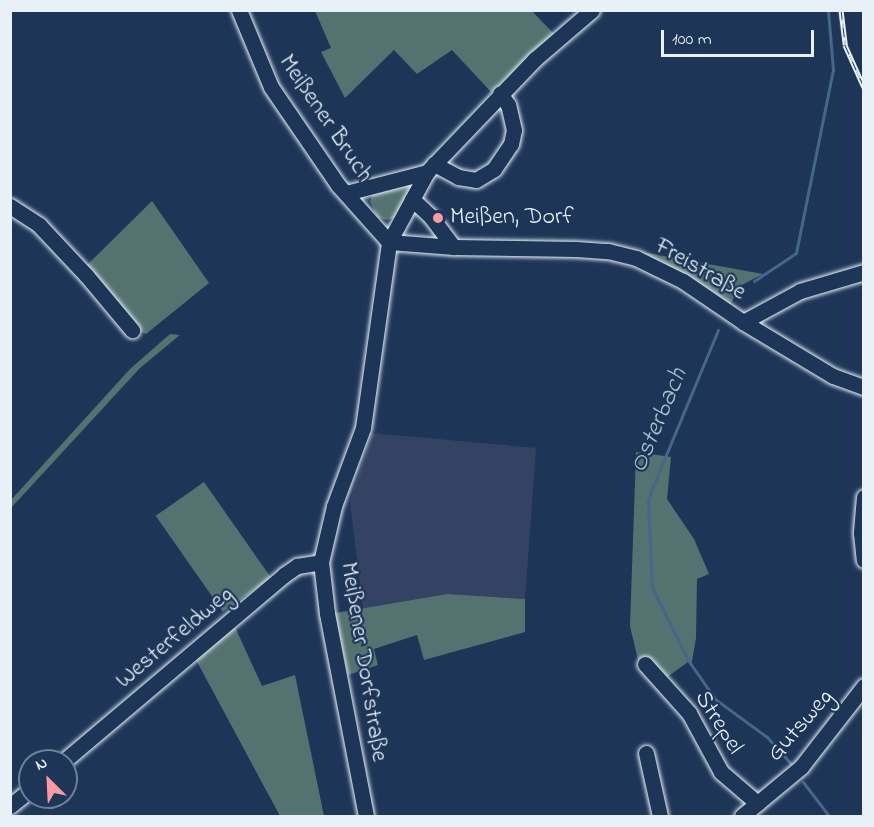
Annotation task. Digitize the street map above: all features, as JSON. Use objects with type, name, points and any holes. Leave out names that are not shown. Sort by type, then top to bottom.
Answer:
[{"type":"street","name":"Meißener Bruch","points":[[239,10],[271,87],[346,193],[389,242]]},
{"type":"street","name":"Meißener Dorfstraße","points":[[366,816],[327,614],[321,562],[334,506],[363,428],[389,242],[431,168],[500,93],[592,10]]},
{"type":"street","points":[[346,193],[431,168],[476,180],[495,169],[511,144],[514,130],[508,105],[500,93]]},
{"type":"street","points":[[412,199],[431,217],[454,247]]},
{"type":"street","points":[[10,206],[39,225],[86,275],[132,330]]},
{"type":"street","name":"Freistraße","points":[[389,242],[454,247],[608,251],[636,258],[683,280],[743,322],[833,376],[864,387]]},
{"type":"street","points":[[743,322],[800,291],[864,272]]},
{"type":"street","points":[[864,497],[861,533],[864,560]]},
{"type":"street","name":"Westerfeldweg","points":[[78,749],[284,575],[297,566],[321,562]]},
{"type":"street","name":"Strepel","points":[[645,664],[689,713],[721,772],[757,803]]},
{"type":"street","name":"Gutsweg","points":[[742,816],[801,767],[864,686]]},
{"type":"street","points":[[646,753],[660,816]]},
{"type":"shaded area","points":[[837,11],[844,11],[848,43],[863,81],[863,93],[842,44]]},
{"type":"shaded area","points":[[372,433],[536,448],[525,599],[447,594],[363,608],[350,502]]},
{"type":"green space","points":[[315,11],[532,11],[555,35],[491,92],[452,50],[417,74],[394,50],[345,98],[321,52],[331,48]]},
{"type":"green space","points":[[412,183],[413,187],[394,218],[386,220],[377,217],[370,201],[373,194],[380,189]]},
{"type":"green space","points":[[152,201],[209,283],[146,334],[135,329],[84,268]]},
{"type":"green space","points":[[642,252],[763,274],[740,286],[729,307]]},
{"type":"green space","points":[[170,334],[180,335],[140,368],[11,508],[11,500],[130,369]]},
{"type":"green space","points":[[636,452],[671,457],[667,499],[694,539],[709,574],[697,579],[696,638],[691,667],[688,662],[663,680],[643,658],[638,660],[630,626]]},
{"type":"green space","points":[[204,482],[271,578],[223,612],[156,516]]},
{"type":"green space","points":[[447,594],[525,599],[525,632],[424,660],[417,635],[374,649],[378,665],[348,675],[335,613]]},
{"type":"green space","points":[[235,627],[262,686],[295,675],[324,816],[280,816],[195,658]]},
{"type":"waterway","name":"Osterbach","points":[[754,281],[796,253],[833,70],[828,10]]},
{"type":"waterway","name":"Osterbach","points":[[718,330],[651,491],[648,503],[652,587],[688,660],[715,699],[767,737],[791,764]]},
{"type":"waterway","name":"Osterbach","points":[[803,782],[829,816]]},
{"type":"railway","points":[[841,10],[845,45],[864,87]]},
{"type":"place","name":"Meißen, Dorf","points":[[438,218]]}]
